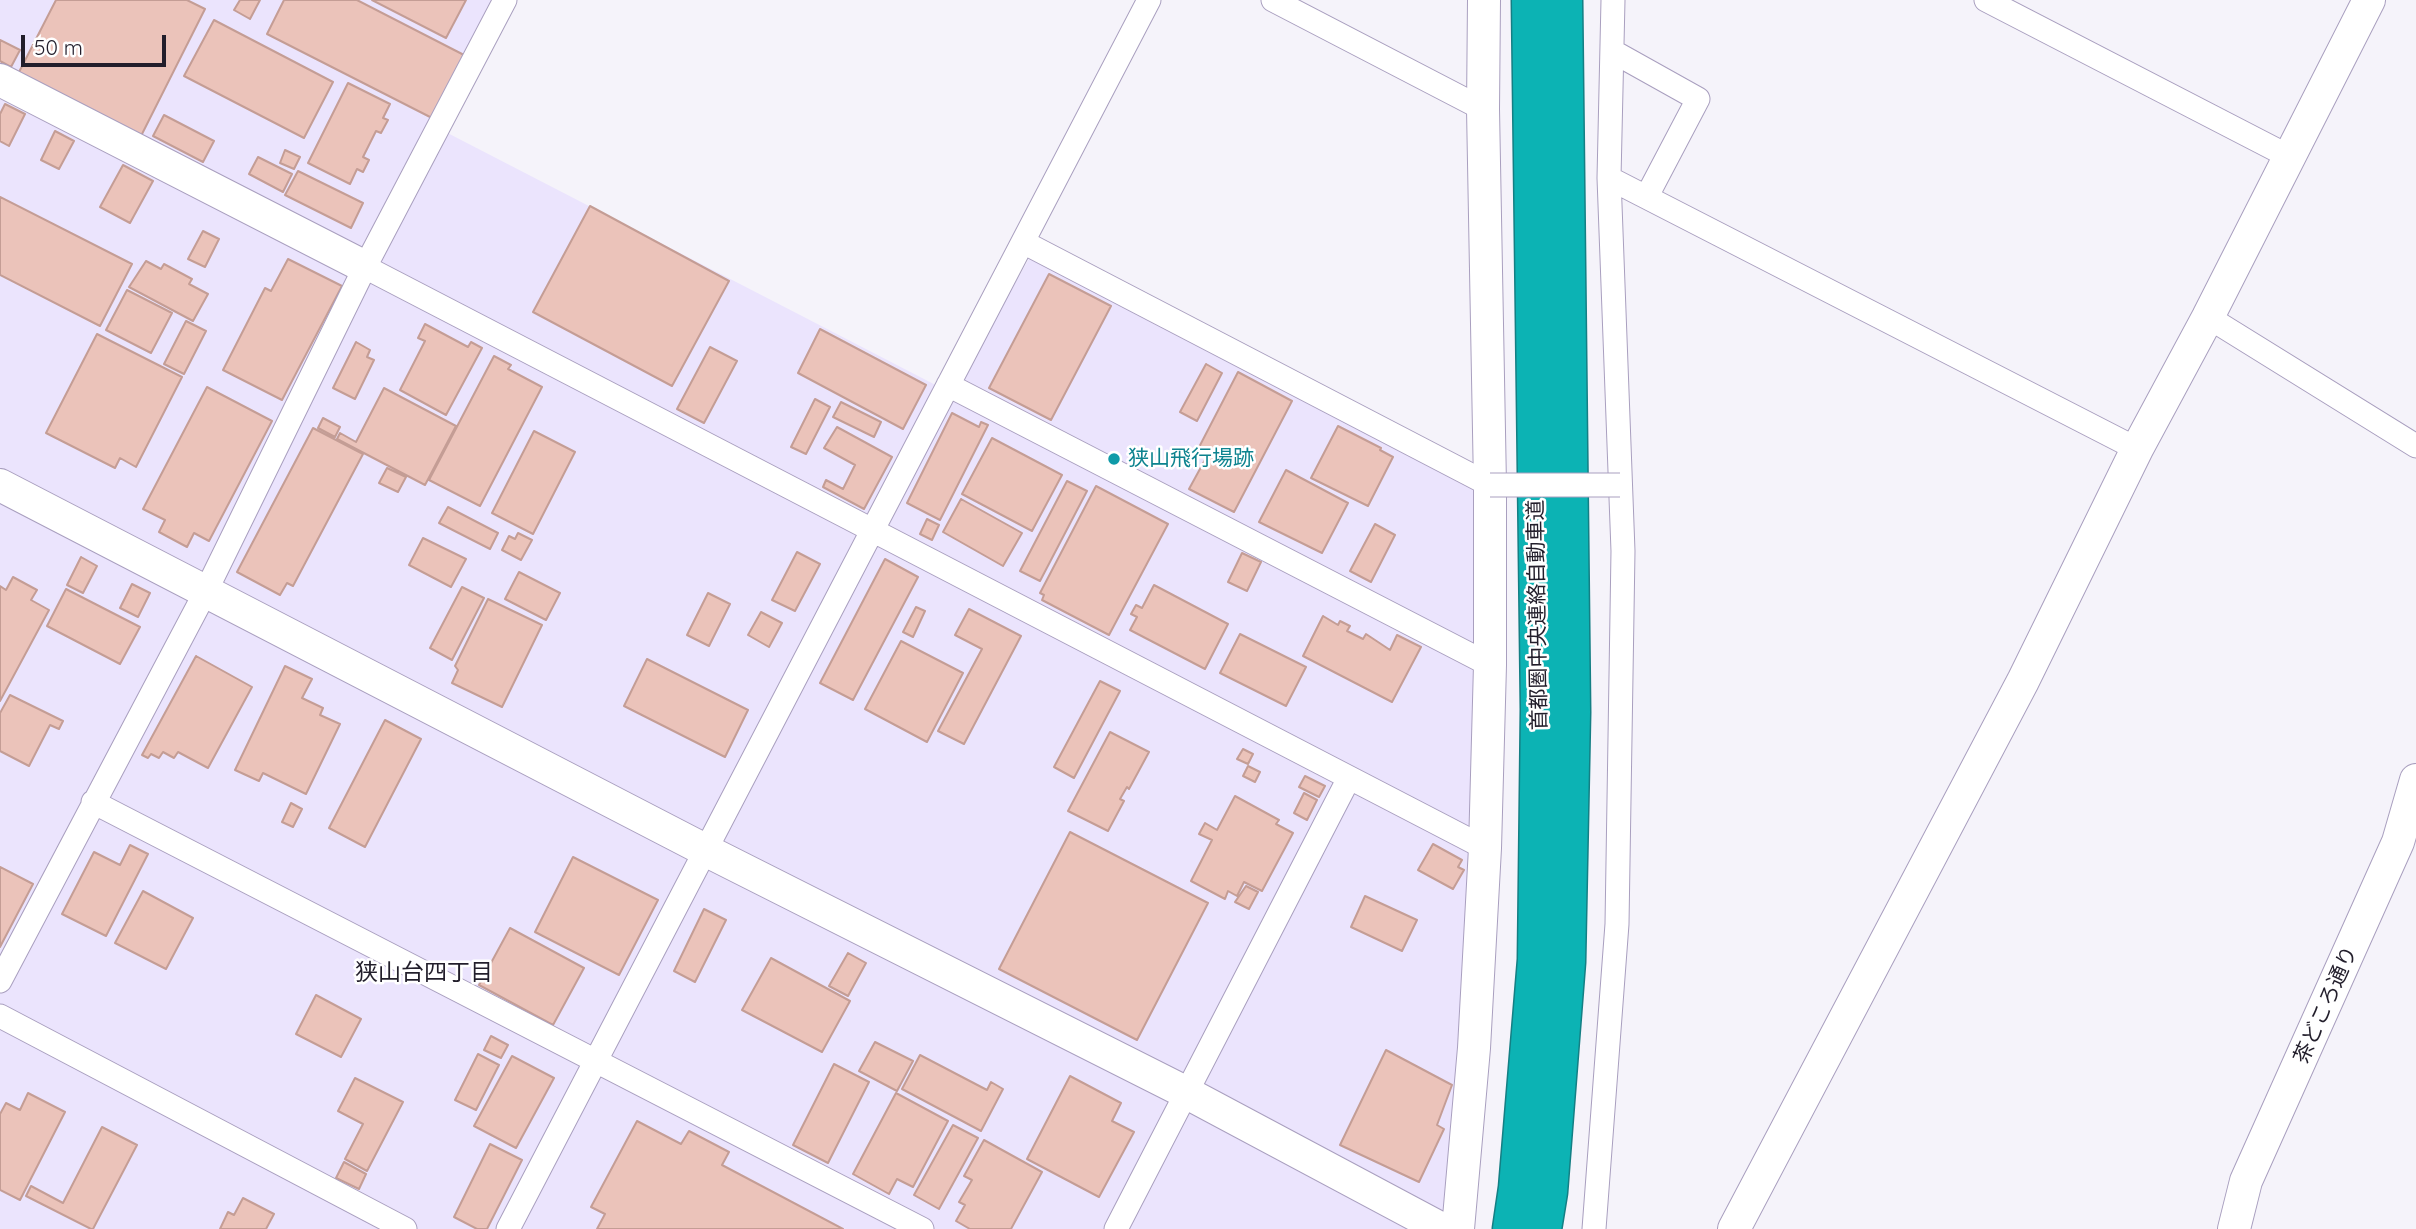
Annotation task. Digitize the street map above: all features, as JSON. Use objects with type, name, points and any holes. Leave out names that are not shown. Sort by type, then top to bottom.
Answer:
[{"type":"highway","name":"首都圏中央連絡自動車道","points":[[1512,1229],[1518,1188],[1536,973],[1537,918],[1540,709],[1531,0]]},
{"type":"highway","name":"首都圏中央連絡自動車道","points":[[1542,1229],[1549,1178],[1566,962],[1571,712],[1563,0]]},
{"type":"street","points":[[0,981],[206,591],[365,267],[505,0]]},
{"type":"street","points":[[508,1229],[1149,0]]},
{"type":"street","points":[[1273,0],[1483,109]]},
{"type":"street","points":[[1458,1229],[1474,1048],[1485,848],[1490,665],[1484,0]]},
{"type":"street","points":[[1594,1229],[1617,924],[1623,551],[1609,178],[1613,0]]},
{"type":"street","points":[[1986,0],[2288,156]]},
{"type":"street","points":[[1734,1229],[2023,681],[2137,449],[2208,317],[2369,0]]},
{"type":"street","points":[[1612,51],[1698,99],[1647,196]]},
{"type":"street","points":[[0,80],[1485,848]]},
{"type":"street","points":[[1609,178],[2137,449]]},
{"type":"street","points":[[1023,242],[1490,485],[1620,485]]},
{"type":"street","points":[[2208,317],[2416,446]]},
{"type":"street","points":[[948,385],[1490,665]]},
{"type":"street","points":[[0,485],[705,850],[1187,1093],[1442,1229]]},
{"type":"street","points":[[1116,1229],[1349,778]]},
{"type":"street","name":"茶どころ通り","points":[[2239,1226],[2246,1181],[2398,842],[2416,780]]},
{"type":"street","points":[[93,802],[922,1229]]},
{"type":"street","points":[[0,1016],[405,1229]]},
{"type":"shaded area","points":[[0,0],[498,0],[434,126],[953,394],[1031,255],[1479,487],[1483,672],[1449,1229],[0,1229]]},
{"type":"building","points":[[56,0],[187,0],[205,9],[141,136],[18,74]]},
{"type":"building","points":[[240,0],[260,0],[250,19],[234,10]]},
{"type":"building","points":[[284,0],[357,0],[464,55],[432,118],[267,34]]},
{"type":"building","points":[[372,0],[466,0],[446,38]]},
{"type":"building","points":[[214,20],[333,82],[304,138],[184,76]]},
{"type":"building","points":[[0,40],[20,50],[11,67],[0,61]]},
{"type":"building","points":[[348,83],[390,104],[383,118],[388,120],[381,133],[376,131],[363,157],[369,160],[363,172],[357,169],[350,184],[308,163]]},
{"type":"building","points":[[5,104],[25,114],[9,146],[0,141],[0,114]]},
{"type":"building","points":[[164,115],[214,141],[203,162],[153,136]]},
{"type":"building","points":[[55,131],[74,141],[59,169],[41,160]]},
{"type":"building","points":[[285,150],[300,157],[294,169],[280,163]]},
{"type":"building","points":[[258,157],[292,174],[283,192],[249,174]]},
{"type":"building","points":[[123,165],[153,181],[130,223],[100,207]]},
{"type":"building","points":[[298,171],[363,203],[351,228],[285,195]]},
{"type":"building","points":[[0,197],[132,264],[100,326],[0,275]]},
{"type":"building","points":[[590,206],[729,281],[672,386],[533,312]]},
{"type":"building","points":[[203,231],[219,239],[205,267],[188,259]]},
{"type":"building","points":[[288,259],[342,286],[282,400],[223,370],[265,288],[271,291]]},
{"type":"building","points":[[146,261],[161,269],[164,264],[192,279],[189,284],[208,294],[193,321],[129,287]]},
{"type":"building","points":[[1049,274],[1111,306],[1051,420],[989,388]]},
{"type":"building","points":[[127,290],[172,313],[151,353],[106,330]]},
{"type":"building","points":[[186,321],[206,331],[184,374],[164,364]]},
{"type":"building","points":[[425,324],[468,347],[471,342],[482,348],[446,415],[400,390],[425,341],[418,338]]},
{"type":"building","points":[[820,329],[926,385],[903,429],[798,373]]},
{"type":"building","points":[[97,334],[182,377],[136,467],[120,458],[115,468],[46,433]]},
{"type":"building","points":[[356,342],[370,350],[367,357],[374,360],[355,399],[333,388]]},
{"type":"building","points":[[710,347],[737,361],[704,423],[677,409]]},
{"type":"building","points":[[494,356],[511,365],[508,369],[542,387],[480,506],[429,480]]},
{"type":"building","points":[[1206,364],[1222,373],[1197,421],[1180,412]]},
{"type":"building","points":[[1238,372],[1292,401],[1234,512],[1189,489],[1206,458],[1196,453]]},
{"type":"building","points":[[207,387],[272,421],[209,541],[194,533],[187,547],[159,532],[165,520],[143,509]]},
{"type":"building","points":[[384,388],[456,426],[425,485],[337,439],[340,433],[356,442]]},
{"type":"building","points":[[815,399],[830,407],[806,454],[791,447]]},
{"type":"building","points":[[841,402],[881,422],[874,437],[833,417]]},
{"type":"building","points":[[952,413],[979,427],[981,422],[988,425],[940,520],[907,503]]},
{"type":"building","points":[[323,418],[340,427],[335,437],[318,428]]},
{"type":"building","points":[[1338,426],[1393,457],[1368,506],[1311,478]]},
{"type":"building","points":[[837,427],[892,457],[864,509],[823,487],[826,480],[843,489],[855,465],[824,448]]},
{"type":"building","points":[[313,428],[363,454],[293,586],[287,583],[280,595],[237,572]]},
{"type":"building","points":[[534,431],[575,452],[533,534],[492,513]]},
{"type":"building","points":[[992,438],[1062,475],[1032,531],[962,494]]},
{"type":"building","points":[[387,468],[406,477],[398,492],[379,483]]},
{"type":"building","points":[[1286,470],[1348,503],[1322,553],[1259,522]]},
{"type":"building","points":[[1067,481],[1087,491],[1040,581],[1020,571]]},
{"type":"building","points":[[1096,486],[1168,524],[1109,635],[1042,600],[1044,595],[1040,593]]},
{"type":"building","points":[[961,499],[1022,533],[1003,566],[943,532]]},
{"type":"building","points":[[448,507],[498,533],[490,549],[439,523]]},
{"type":"building","points":[[927,519],[939,525],[932,540],[920,534]]},
{"type":"building","points":[[1375,524],[1395,535],[1371,582],[1350,571]]},
{"type":"building","points":[[518,533],[532,540],[521,560],[502,550],[509,536],[515,539]]},
{"type":"building","points":[[423,538],[466,559],[451,587],[409,565]]},
{"type":"building","points":[[797,552],[820,564],[795,611],[772,600]]},
{"type":"building","points":[[1242,553],[1261,562],[1247,591],[1228,582]]},
{"type":"building","points":[[81,557],[97,566],[83,593],[67,585]]},
{"type":"building","points":[[885,559],[918,577],[853,700],[820,683]]},
{"type":"building","points":[[519,572],[560,593],[546,620],[505,599]]},
{"type":"building","points":[[13,577],[37,590],[31,600],[49,610],[0,701],[0,586],[6,590]]},
{"type":"building","points":[[132,584],[150,593],[138,617],[120,608]]},
{"type":"building","points":[[1154,585],[1228,624],[1205,669],[1130,630],[1137,617],[1131,614],[1136,605],[1142,608]]},
{"type":"building","points":[[462,587],[484,598],[452,660],[430,648]]},
{"type":"building","points":[[66,589],[140,627],[120,664],[47,626]]},
{"type":"building","points":[[708,593],[730,604],[709,646],[687,635]]},
{"type":"building","points":[[488,599],[542,625],[502,707],[452,683],[458,670],[455,666]]},
{"type":"building","points":[[916,607],[925,611],[913,637],[903,632]]},
{"type":"building","points":[[969,609],[1021,636],[964,744],[938,731],[982,649],[955,635]]},
{"type":"building","points":[[761,612],[782,623],[769,647],[748,635]]},
{"type":"building","points":[[1323,616],[1338,625],[1340,621],[1350,626],[1347,631],[1363,639],[1366,634],[1390,650],[1397,635],[1421,647],[1392,702],[1303,656]]},
{"type":"building","points":[[1240,634],[1306,667],[1286,706],[1220,673]]},
{"type":"building","points":[[901,641],[963,673],[927,742],[865,709]]},
{"type":"building","points":[[196,656],[252,687],[208,768],[178,752],[174,758],[163,752],[159,758],[151,754],[148,758],[142,755]]},
{"type":"building","points":[[647,659],[748,710],[725,757],[624,706]]},
{"type":"building","points":[[285,666],[312,679],[302,698],[323,708],[320,715],[340,724],[306,794],[263,773],[259,781],[235,770]]},
{"type":"building","points":[[1100,681],[1120,691],[1074,778],[1054,767]]},
{"type":"building","points":[[10,695],[63,721],[59,729],[50,725],[29,766],[0,751],[0,713]]},
{"type":"building","points":[[385,720],[421,739],[365,847],[329,828]]},
{"type":"building","points":[[1110,732],[1149,752],[1129,789],[1127,787],[1120,799],[1124,801],[1108,831],[1068,811]]},
{"type":"building","points":[[1243,749],[1253,754],[1248,764],[1237,759]]},
{"type":"building","points":[[1248,766],[1260,772],[1255,782],[1243,776]]},
{"type":"building","points":[[1305,776],[1325,786],[1319,797],[1299,787]]},
{"type":"building","points":[[1304,793],[1317,800],[1307,820],[1294,813]]},
{"type":"building","points":[[1235,796],[1279,820],[1276,824],[1293,833],[1262,891],[1244,882],[1237,896],[1228,891],[1225,899],[1191,881],[1212,840],[1199,834],[1205,823],[1217,830]]},
{"type":"building","points":[[291,803],[302,809],[293,827],[282,822]]},
{"type":"building","points":[[1070,832],[1208,903],[1137,1040],[999,969]]},
{"type":"building","points":[[1433,844],[1462,860],[1458,867],[1464,870],[1453,889],[1418,870]]},
{"type":"building","points":[[130,845],[148,854],[106,936],[62,914],[94,852],[120,865]]},
{"type":"building","points":[[573,857],[658,900],[619,975],[535,932]]},
{"type":"building","points":[[0,867],[33,884],[0,947]]},
{"type":"building","points":[[1246,886],[1258,892],[1249,909],[1235,902]]},
{"type":"building","points":[[143,891],[193,918],[166,969],[115,943]]},
{"type":"building","points":[[1365,896],[1417,920],[1402,951],[1351,927]]},
{"type":"building","points":[[704,909],[726,920],[695,982],[674,971]]},
{"type":"building","points":[[510,928],[584,968],[553,1025],[479,985]]},
{"type":"building","points":[[848,953],[866,963],[848,996],[829,986]]},
{"type":"building","points":[[771,958],[850,1001],[822,1052],[742,1010]]},
{"type":"building","points":[[316,995],[361,1019],[341,1057],[296,1034]]},
{"type":"building","points":[[491,1036],[508,1045],[501,1058],[484,1050]]},
{"type":"building","points":[[875,1042],[913,1061],[897,1091],[859,1071]]},
{"type":"building","points":[[1386,1050],[1452,1085],[1437,1125],[1444,1129],[1419,1182],[1340,1145]]},
{"type":"building","points":[[478,1054],[499,1065],[476,1110],[455,1100]]},
{"type":"building","points":[[920,1055],[987,1090],[991,1082],[1003,1089],[981,1131],[902,1089]]},
{"type":"building","points":[[512,1056],[554,1078],[516,1148],[474,1126]]},
{"type":"building","points":[[834,1064],[869,1082],[828,1163],[793,1145]]},
{"type":"building","points":[[1070,1076],[1121,1103],[1112,1121],[1134,1132],[1099,1197],[1027,1159]]},
{"type":"building","points":[[355,1078],[403,1102],[367,1171],[345,1159],[363,1124],[338,1111]]},
{"type":"building","points":[[28,1093],[65,1112],[20,1200],[0,1190],[0,1114],[6,1103],[20,1110]]},
{"type":"building","points":[[896,1093],[948,1121],[913,1187],[897,1179],[889,1194],[853,1174]]},
{"type":"building","points":[[637,1121],[681,1144],[689,1131],[729,1152],[722,1165],[843,1229],[597,1229],[605,1214],[591,1207]]},
{"type":"building","points":[[953,1125],[978,1138],[939,1209],[914,1195]]},
{"type":"building","points":[[102,1127],[137,1145],[93,1229],[26,1196],[31,1186],[63,1203]]},
{"type":"building","points":[[984,1140],[1042,1172],[1011,1229],[970,1229],[956,1221],[965,1205],[959,1202],[972,1180],[964,1176]]},
{"type":"building","points":[[490,1144],[522,1160],[487,1229],[477,1229],[454,1217]]},
{"type":"building","points":[[344,1162],[366,1174],[359,1189],[336,1178]]},
{"type":"building","points":[[243,1198],[274,1214],[266,1229],[220,1229],[228,1212],[234,1215]]},
{"type":"place","name":"狭山飛行場跡","points":[[1114,459]]},
{"type":"district","name":"狭山台四丁目","points":[[424,973]]}]
